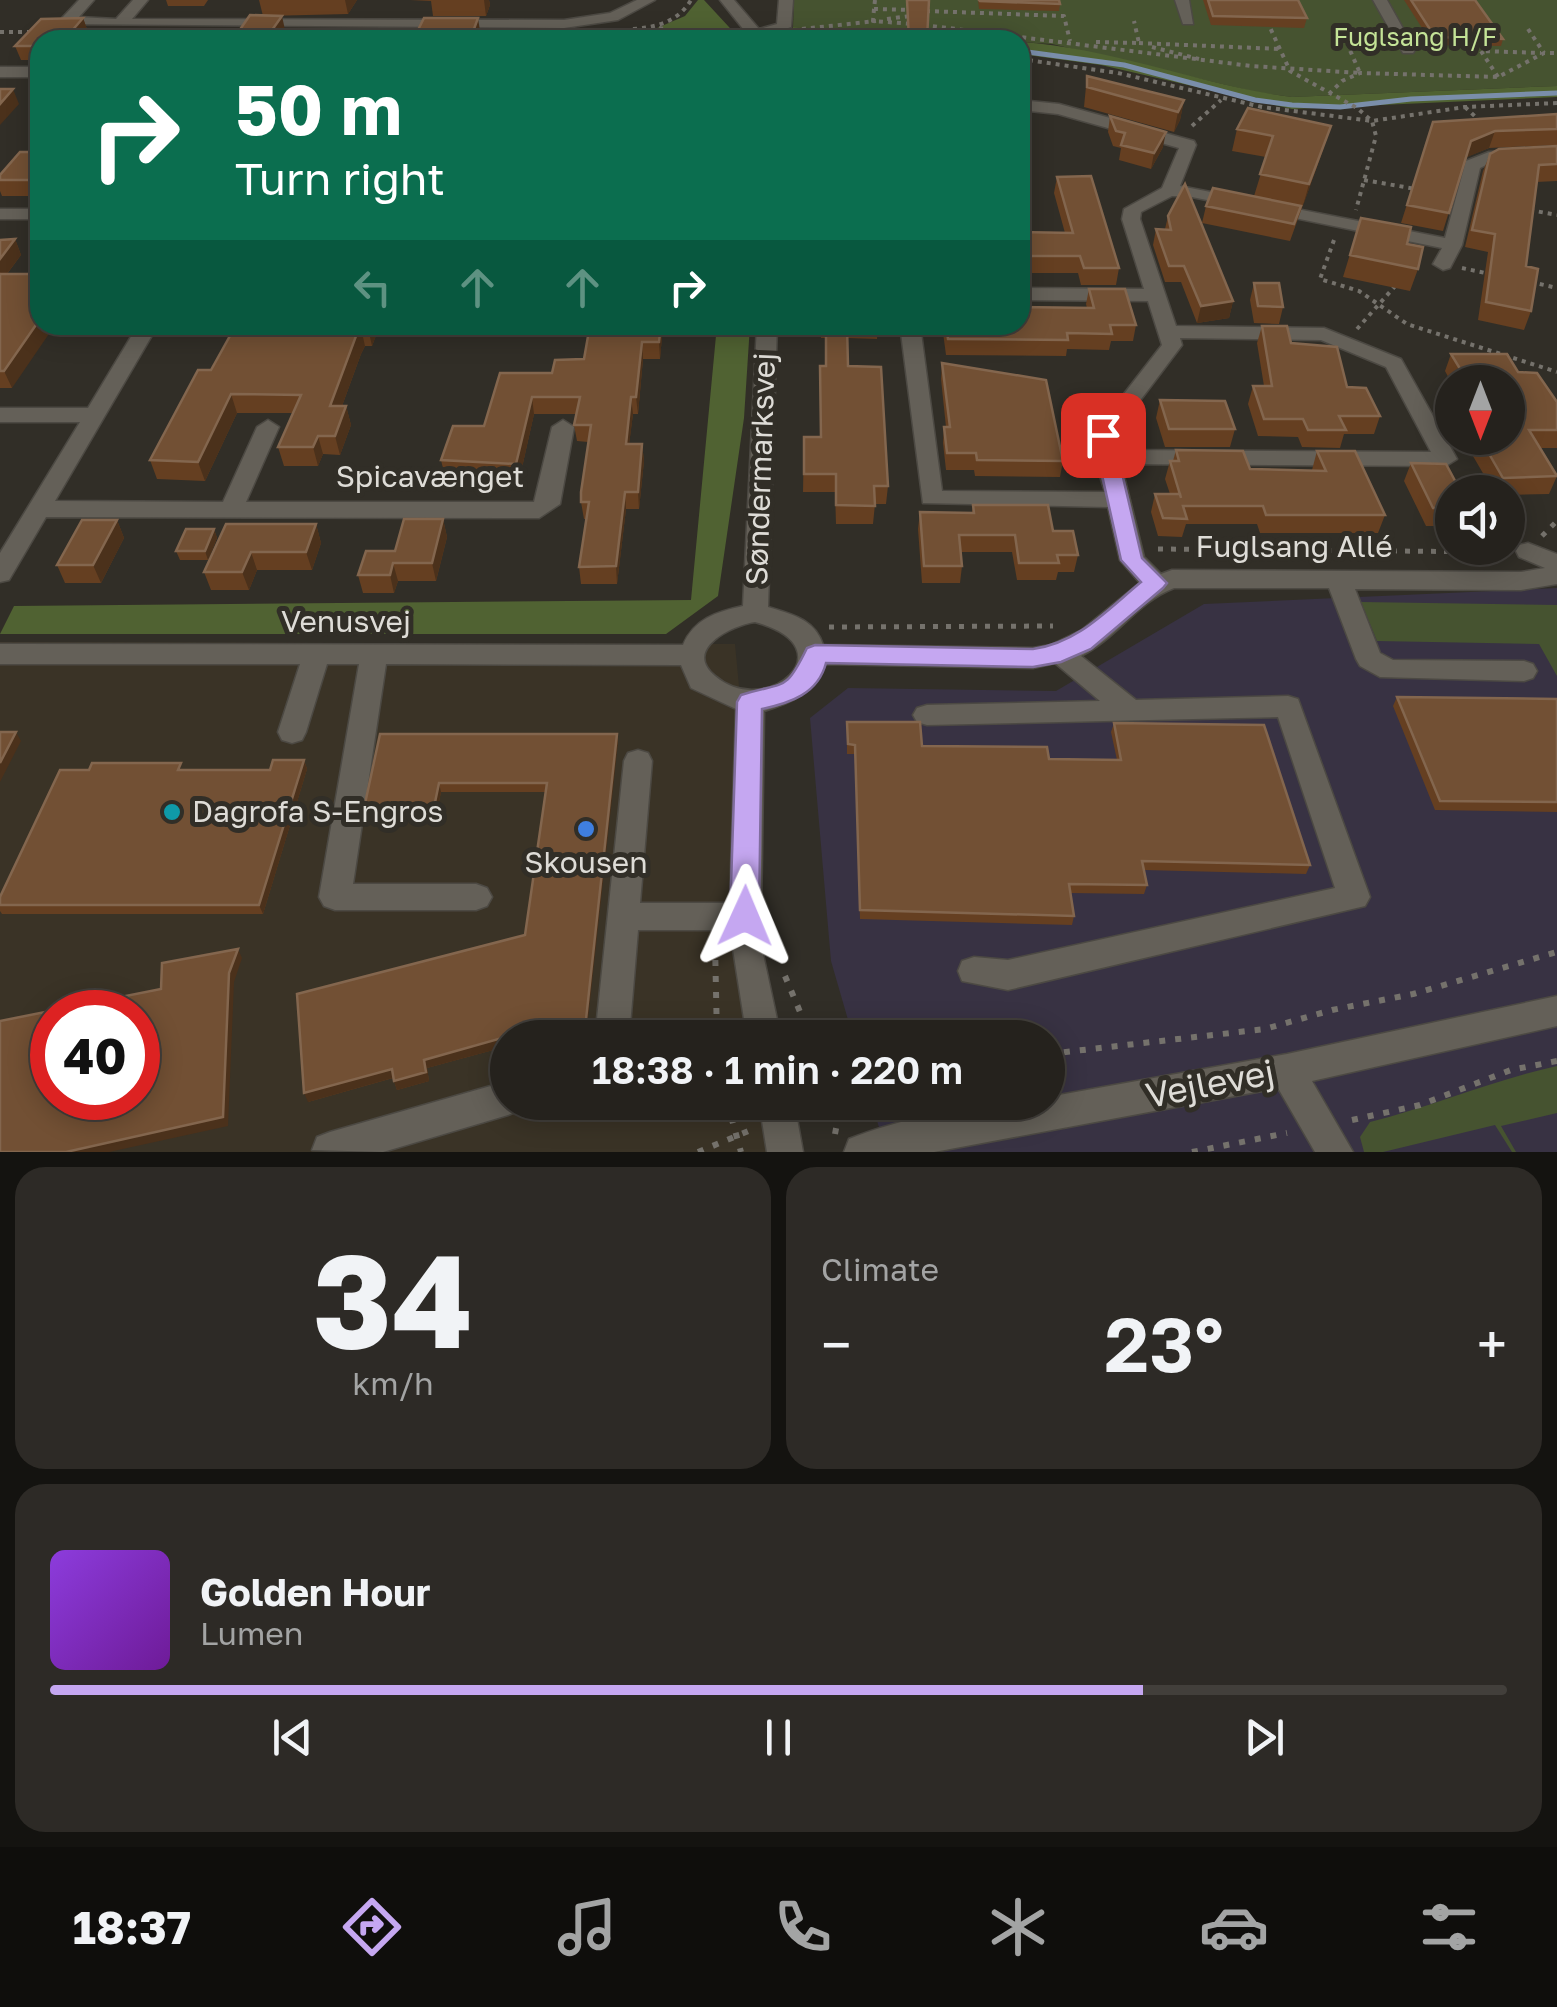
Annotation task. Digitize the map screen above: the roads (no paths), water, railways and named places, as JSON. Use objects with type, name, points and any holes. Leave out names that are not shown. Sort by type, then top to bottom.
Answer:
[{"type":"street","points":[[87,0],[67,21],[564,24],[613,18],[648,0]]},
{"type":"street","points":[[120,24],[141,0]]},
{"type":"street","points":[[727,0],[753,30]]},
{"type":"street","points":[[776,30],[784,26],[786,0]]},
{"type":"street","points":[[1182,0],[1188,21]]},
{"type":"street","points":[[1380,0],[1408,50]]},
{"type":"street","points":[[1,73],[30,72]]},
{"type":"street","points":[[1030,105],[1058,109],[1188,145],[1169,191]]},
{"type":"street","points":[[1155,583],[1132,560],[1103,435],[1172,345],[1130,219],[1133,209],[1169,191],[1352,224],[1448,255],[1472,165],[1490,157],[1557,154]]},
{"type":"street","points":[[0,214],[30,214]]},
{"type":"street","points":[[1030,294],[1155,295]]},
{"type":"street","points":[[1106,457],[1446,458],[1394,363],[1324,334],[1170,332]]},
{"type":"street","points":[[0,574],[142,335]]},
{"type":"street","name":"Søndermarksvej","points":[[755,613],[767,335]]},
{"type":"street","points":[[911,335],[931,498],[1116,500]]},
{"type":"street","points":[[0,415],[94,415]]},
{"type":"street","points":[[231,510],[268,428]]},
{"type":"street","name":"Spicavænget","points":[[37,509],[546,508],[563,428]]},
{"type":"street","points":[[1528,551],[1557,564]]},
{"type":"street","name":"Fuglsang Allé","points":[[824,654],[1033,658],[1061,654],[1083,643],[1155,583],[1172,579],[1522,581],[1557,575]]},
{"type":"street","points":[[1338,578],[1369,659],[1389,670],[1524,671]]},
{"type":"street","points":[[755,613],[773,615],[802,630],[824,654],[790,694],[750,702],[714,692],[701,681],[692,655],[712,625],[755,613]]},
{"type":"street","name":"Venusvej","points":[[0,654],[692,655]]},
{"type":"street","points":[[1061,654],[1130,711]]},
{"type":"street","points":[[292,732],[316,655]]},
{"type":"street","points":[[374,655],[335,897],[476,897]]},
{"type":"street","points":[[750,702],[745,916],[747,954],[760,1020]]},
{"type":"street","points":[[927,715],[1288,706],[1354,897],[1008,975],[974,971]]},
{"type":"street","points":[[614,1020],[638,761]]},
{"type":"street","points":[[623,917],[745,916]]},
{"type":"street","name":"Vejlevej","points":[[862,1152],[894,1142],[1287,1070],[1557,1011]]},
{"type":"street","points":[[1287,1070],[1328,1139]]},
{"type":"street","points":[[330,1150],[490,1103]]},
{"type":"street","points":[[780,1120],[786,1152]]},
{"type":"waterway","points":[[1030,52],[1124,65],[1255,100],[1292,105],[1340,107],[1411,99],[1557,93]]},
{"type":"place","name":"Dagrofa S-Engros","points":[[172,812]]},
{"type":"place","name":"Skousen","points":[[586,829]]},
{"type":"park label","name":"Fuglsang H/F","points":[[1415,37]]}]
